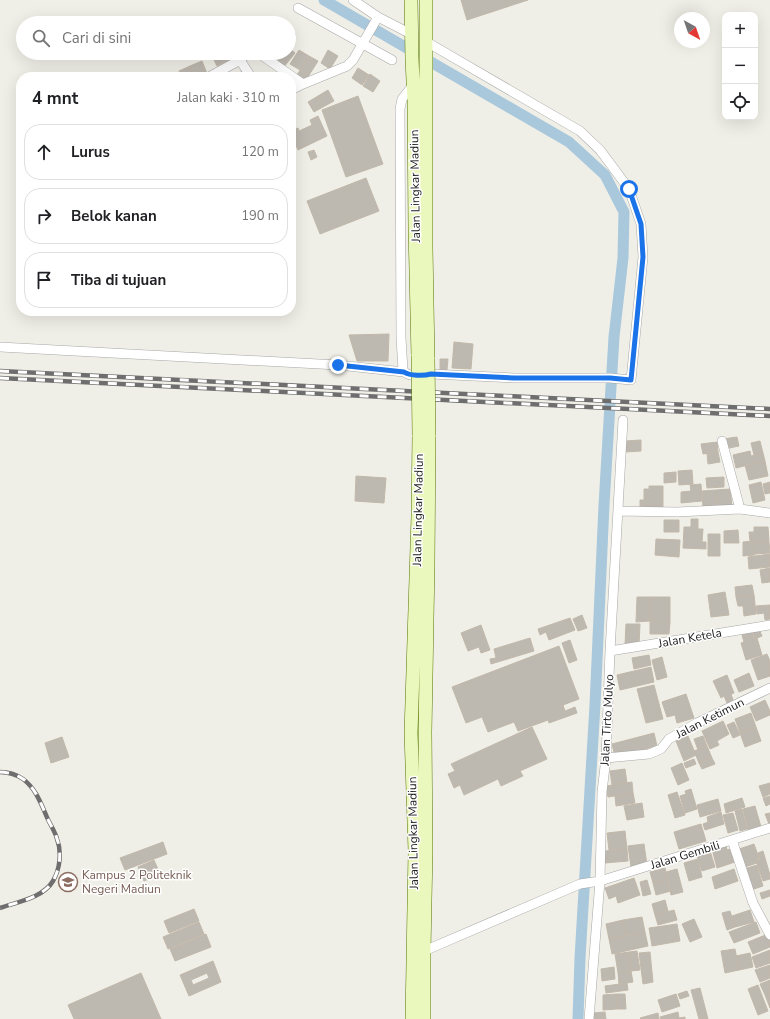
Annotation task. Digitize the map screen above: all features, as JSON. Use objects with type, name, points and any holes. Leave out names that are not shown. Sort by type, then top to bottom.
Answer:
[{"type":"main road","name":"Jalan Lingkar Madiun","points":[[412,0],[411,39],[413,85],[422,97],[429,378],[425,732],[426,850],[424,1019]]},
{"type":"main road","name":"Jalan Lingkar Madiun","points":[[412,1019],[415,851],[411,733],[418,516],[419,394],[415,228],[422,97],[426,75],[426,0]]},
{"type":"street","points":[[353,0],[377,19],[411,39]]},
{"type":"street","points":[[298,8],[392,60]]},
{"type":"street","points":[[296,88],[347,66],[353,60],[377,19]]},
{"type":"street","points":[[0,347],[338,365],[426,375],[514,378],[610,378],[631,380],[643,257],[641,224],[629,189],[600,150],[580,131],[426,45]]},
{"type":"street","points":[[218,72],[240,60],[248,72]]},
{"type":"street","points":[[269,60],[286,72]]},
{"type":"street","points":[[296,79],[303,84]]},
{"type":"street","points":[[404,372],[401,338],[400,108],[402,99],[413,85]]},
{"type":"street","points":[[422,97],[430,102],[431,112],[431,374]]},
{"type":"street","name":"Jalan Tirto Mulyo","points":[[589,1019],[602,792],[606,758],[610,652],[623,420]]},
{"type":"street","points":[[722,441],[740,509]]},
{"type":"street","points":[[618,511],[677,512],[740,509],[770,513]]},
{"type":"street","name":"Jalan Ketela","points":[[610,652],[770,625]]},
{"type":"street","name":"Jalan Ketimun","points":[[606,758],[649,754],[661,749],[669,739],[697,723],[770,688]]},
{"type":"street","name":"Jalan Gembili","points":[[424,951],[580,884],[598,882],[770,828]]},
{"type":"street","points":[[732,840],[753,903],[770,935]]},
{"type":"building","points":[[461,0],[528,0],[467,20]]},
{"type":"building","points":[[299,50],[309,56],[300,70],[290,64],[293,60],[296,60],[296,55]]},
{"type":"building","points":[[328,50],[338,56],[330,69],[321,63]]},
{"type":"building","points":[[309,56],[318,61],[306,80],[297,75]]},
{"type":"building","points":[[214,60],[229,60],[217,66]]},
{"type":"building","points":[[277,60],[289,60],[283,68],[276,62]]},
{"type":"building","points":[[202,61],[206,72],[193,72],[190,66]]},
{"type":"building","points":[[190,66],[193,72],[180,72]]},
{"type":"building","points":[[358,68],[369,75],[362,85],[352,78]]},
{"type":"building","points":[[370,74],[380,81],[373,92],[363,86]]},
{"type":"building","points":[[328,90],[334,101],[323,107],[318,96]]},
{"type":"building","points":[[318,96],[323,107],[314,112],[308,102]]},
{"type":"building","points":[[358,96],[383,164],[346,177],[322,110]]},
{"type":"building","points":[[318,116],[327,136],[298,150],[296,145],[296,129],[298,128],[299,131],[312,125],[310,120]]},
{"type":"building","points":[[314,150],[317,157],[311,160],[308,152]]},
{"type":"building","points":[[366,178],[379,211],[320,234],[307,201]]},
{"type":"building","points":[[389,334],[388,361],[357,361],[349,335]]},
{"type":"building","points":[[454,342],[473,344],[471,369],[452,368]]},
{"type":"building","points":[[440,359],[448,359],[447,370],[440,370]]},
{"type":"building","points":[[737,437],[739,446],[725,449],[723,439]]},
{"type":"building","points":[[641,440],[641,451],[625,452],[625,441]]},
{"type":"building","points":[[760,441],[763,453],[754,455],[751,443]]},
{"type":"building","points":[[717,442],[718,452],[703,454],[701,444]]},
{"type":"building","points":[[750,451],[751,456],[763,453],[765,461],[736,468],[733,455]]},
{"type":"building","points":[[718,452],[720,462],[708,464],[707,453]]},
{"type":"building","points":[[765,461],[768,476],[749,480],[745,465]]},
{"type":"building","points":[[692,470],[693,484],[679,485],[678,471]]},
{"type":"building","points":[[676,472],[676,482],[664,483],[664,473]]},
{"type":"building","points":[[356,476],[386,478],[384,503],[355,501]]},
{"type":"building","points":[[724,477],[724,487],[707,488],[706,478]]},
{"type":"building","points":[[761,482],[765,500],[753,503],[749,485]]},
{"type":"building","points":[[770,482],[770,493],[765,494],[763,484]]},
{"type":"building","points":[[701,484],[702,501],[681,503],[681,492],[691,491],[690,485]]},
{"type":"building","points":[[649,486],[663,486],[663,508],[640,507],[640,500],[644,500],[644,489],[649,489]]},
{"type":"building","points":[[730,489],[732,506],[718,507],[716,490]]},
{"type":"building","points":[[716,490],[718,507],[703,508],[702,491]]},
{"type":"building","points":[[691,519],[698,519],[698,529],[703,529],[702,542],[706,542],[706,549],[683,548],[684,527],[691,527]]},
{"type":"building","points":[[664,520],[679,520],[679,532],[664,532]]},
{"type":"building","points":[[754,527],[768,527],[769,542],[754,543],[754,541],[750,541],[749,532],[754,532]]},
{"type":"building","points":[[738,530],[739,543],[724,543],[724,531]]},
{"type":"building","points":[[708,534],[720,534],[720,556],[708,556]]},
{"type":"building","points":[[656,539],[680,540],[679,557],[655,555]]},
{"type":"building","points":[[754,541],[755,555],[743,556],[743,542]]},
{"type":"building","points":[[769,542],[770,553],[755,554],[754,543]]},
{"type":"building","points":[[770,554],[770,567],[749,569],[748,557]]},
{"type":"building","points":[[770,568],[770,582],[762,583],[760,570]]},
{"type":"building","points":[[752,585],[754,595],[736,597],[735,587]]},
{"type":"building","points":[[725,592],[729,615],[711,617],[708,595]]},
{"type":"building","points":[[754,595],[756,614],[744,616],[743,606],[738,606],[736,597]]},
{"type":"building","points":[[637,597],[650,597],[650,621],[636,622]]},
{"type":"building","points":[[650,597],[670,597],[670,622],[650,621]]},
{"type":"building","points":[[770,605],[770,619],[765,620],[764,613],[757,614],[756,606]]},
{"type":"building","points":[[582,615],[587,628],[578,631],[573,619]]},
{"type":"building","points":[[570,618],[575,630],[549,640],[546,632],[540,635],[538,629]]},
{"type":"building","points":[[650,621],[670,622],[669,634],[650,634]]},
{"type":"building","points":[[626,624],[640,624],[639,646],[625,645]]},
{"type":"building","points":[[481,625],[490,650],[481,653],[479,647],[468,651],[461,633]]},
{"type":"building","points":[[758,627],[762,636],[755,639],[752,630]]},
{"type":"building","points":[[752,632],[754,639],[757,638],[762,655],[746,660],[741,643],[744,642],[742,635]]},
{"type":"building","points":[[530,638],[534,651],[491,664],[490,659],[496,658],[494,649]]},
{"type":"building","points":[[570,640],[577,660],[569,663],[562,643]]},
{"type":"building","points":[[559,646],[579,699],[563,705],[565,711],[575,707],[577,713],[549,723],[548,720],[518,731],[514,722],[488,732],[482,717],[466,723],[452,687]]},
{"type":"building","points":[[767,654],[770,661],[770,676],[758,680],[751,660]]},
{"type":"building","points":[[649,655],[651,665],[634,669],[632,658]]},
{"type":"building","points":[[662,657],[667,677],[657,680],[652,660]]},
{"type":"building","points":[[651,667],[654,682],[620,690],[617,675]]},
{"type":"building","points":[[749,673],[754,686],[739,692],[734,680]]},
{"type":"building","points":[[727,675],[734,693],[731,694],[733,700],[727,703],[724,696],[721,698],[713,681]]},
{"type":"building","points":[[654,685],[663,719],[646,723],[637,689]]},
{"type":"building","points":[[686,694],[694,718],[677,723],[675,715],[667,717],[662,702]]},
{"type":"building","points":[[765,700],[770,711],[770,715],[756,721],[750,707]]},
{"type":"building","points":[[751,713],[756,727],[740,733],[735,719]]},
{"type":"building","points":[[723,721],[729,734],[717,741],[719,745],[710,749],[702,731]]},
{"type":"building","points":[[734,722],[740,735],[733,738],[727,725]]},
{"type":"building","points":[[532,727],[547,759],[520,771],[523,776],[501,786],[498,779],[464,795],[460,785],[454,788],[448,774],[455,771],[451,764]]},
{"type":"building","points":[[756,727],[761,741],[745,747],[740,733]]},
{"type":"building","points":[[654,733],[657,746],[615,757],[612,744]]},
{"type":"building","points":[[688,736],[696,755],[684,761],[676,741]]},
{"type":"building","points":[[703,736],[707,746],[698,750],[694,739]]},
{"type":"building","points":[[62,737],[69,757],[51,763],[45,743]]},
{"type":"building","points":[[707,746],[712,758],[699,763],[694,751]]},
{"type":"building","points":[[712,758],[715,764],[702,769],[699,763]]},
{"type":"building","points":[[694,759],[696,764],[686,768],[684,763]]},
{"type":"building","points":[[682,763],[689,780],[678,785],[671,768]]},
{"type":"building","points":[[625,769],[627,783],[612,785],[610,771]]},
{"type":"building","points":[[632,782],[633,793],[608,797],[606,786]]},
{"type":"building","points":[[770,783],[770,794],[763,797],[759,786]]},
{"type":"building","points":[[691,789],[697,809],[685,813],[680,796],[686,794],[685,791]]},
{"type":"building","points":[[677,792],[685,815],[675,818],[668,795]]},
{"type":"building","points":[[633,793],[635,803],[616,806],[615,796]]},
{"type":"building","points":[[770,796],[770,804],[766,806],[763,798]]},
{"type":"building","points":[[742,798],[745,807],[726,813],[724,804]]},
{"type":"building","points":[[718,799],[721,811],[700,817],[697,805]]},
{"type":"building","points":[[642,803],[644,817],[627,820],[624,806]]},
{"type":"building","points":[[755,806],[761,827],[748,830],[743,809]]},
{"type":"building","points":[[742,809],[747,829],[740,831],[735,811]]},
{"type":"building","points":[[721,812],[724,824],[705,830],[703,824],[708,822],[707,817]]},
{"type":"building","points":[[733,813],[738,830],[728,833],[723,815]]},
{"type":"building","points":[[770,813],[770,824],[769,824],[765,814]]},
{"type":"building","points":[[701,824],[706,841],[679,849],[674,832]]},
{"type":"building","points":[[625,831],[627,849],[609,850],[607,833]]},
{"type":"building","points":[[163,842],[167,854],[125,870],[120,858]]},
{"type":"building","points":[[644,844],[647,865],[631,867],[628,846]]},
{"type":"building","points":[[754,844],[759,858],[755,860],[757,863],[745,867],[739,849]]},
{"type":"building","points":[[726,845],[727,850],[734,848],[738,861],[717,868],[712,849]]},
{"type":"building","points":[[627,849],[628,861],[605,863],[604,851]]},
{"type":"building","points":[[710,851],[715,867],[702,871],[697,856]]},
{"type":"building","points":[[763,851],[770,879],[763,881],[756,860],[760,859],[758,853]]},
{"type":"building","points":[[698,859],[702,877],[689,881],[684,863]]},
{"type":"building","points":[[154,860],[160,874],[144,881],[138,867]]},
{"type":"building","points":[[757,865],[763,886],[751,890],[744,869]]},
{"type":"building","points":[[665,868],[668,879],[653,883],[650,872]]},
{"type":"building","points":[[677,869],[683,892],[671,895],[666,872]]},
{"type":"building","points":[[734,869],[738,881],[715,889],[712,877]]},
{"type":"building","points":[[634,878],[640,895],[618,903],[616,896],[609,899],[605,888]]},
{"type":"building","points":[[668,879],[671,891],[656,895],[653,883]]},
{"type":"building","points":[[647,880],[651,894],[643,896],[640,882]]},
{"type":"building","points":[[770,890],[770,896],[762,899],[760,893]]},
{"type":"building","points":[[665,900],[668,911],[655,915],[652,904]]},
{"type":"building","points":[[194,909],[199,921],[169,933],[164,921]]},
{"type":"building","points":[[674,910],[677,920],[658,925],[655,915]]},
{"type":"building","points":[[750,910],[754,922],[735,927],[732,916]]},
{"type":"building","points":[[730,911],[735,927],[727,930],[722,913]]},
{"type":"building","points":[[642,917],[645,932],[626,935],[623,920]]},
{"type":"building","points":[[694,919],[702,937],[690,942],[682,924]]},
{"type":"building","points":[[623,920],[626,935],[609,939],[606,924]]},
{"type":"building","points":[[199,922],[204,934],[168,949],[163,937]]},
{"type":"building","points":[[756,922],[760,933],[734,943],[729,932]]},
{"type":"building","points":[[677,924],[680,941],[652,946],[649,928]]},
{"type":"building","points":[[645,932],[648,946],[612,954],[609,939]]},
{"type":"building","points":[[206,934],[211,947],[175,961],[170,949]]},
{"type":"building","points":[[768,934],[770,939],[770,947],[753,954],[748,942]]},
{"type":"building","points":[[735,949],[739,970],[725,973],[721,951]]},
{"type":"building","points":[[770,950],[770,963],[756,968],[752,957]]},
{"type":"building","points":[[637,951],[640,970],[631,971],[629,952]]},
{"type":"building","points":[[629,952],[631,971],[618,973],[615,954]]},
{"type":"building","points":[[650,952],[653,982],[643,984],[639,953]]},
{"type":"building","points":[[750,953],[753,967],[739,970],[736,956]]},
{"type":"building","points":[[213,961],[221,982],[189,996],[180,975]],"holes":[[[207,973],[209,978],[193,985],[191,980]]]},
{"type":"building","points":[[770,965],[770,978],[760,982],[755,970]]},
{"type":"building","points":[[614,967],[615,979],[602,981],[601,969]]},
{"type":"building","points":[[631,971],[633,982],[619,984],[618,973]]},
{"type":"building","points":[[141,973],[161,1019],[74,1019],[68,1005]]},
{"type":"building","points":[[770,980],[770,993],[765,995],[760,984]]},
{"type":"building","points":[[627,983],[628,990],[606,993],[605,986]]},
{"type":"building","points":[[758,985],[768,1011],[758,1015],[748,989]]},
{"type":"building","points":[[700,988],[708,1019],[699,1019],[691,990]]},
{"type":"building","points":[[687,991],[689,996],[680,999],[678,994]]},
{"type":"building","points":[[770,993],[770,1008],[765,995]]},
{"type":"building","points":[[617,994],[625,994],[626,1009],[617,1009]]},
{"type":"building","points":[[617,994],[617,1009],[603,1010],[603,995]]},
{"type":"building","points":[[676,994],[680,1006],[662,1012],[658,1000]]},
{"type":"building","points":[[605,1012],[606,1019],[593,1019],[593,1013]]},
{"type":"building","points":[[678,1012],[679,1018],[685,1017],[685,1019],[661,1019],[660,1017]]},
{"type":"building","points":[[658,1013],[659,1019],[640,1018]]},
{"type":"waterway","points":[[324,0],[569,142],[605,175],[624,212],[623,258],[614,337],[604,505],[578,1019]]},
{"type":"railway","points":[[0,371],[770,409]]},
{"type":"railway","points":[[0,378],[770,416]]},
{"type":"railway","points":[[0,772],[9,773],[21,778],[34,791],[56,836],[59,844],[60,855],[57,871],[49,887],[43,892],[29,899],[0,908]]},
{"type":"place","name":"Kampus 2 Politeknik Negeri Madiun","points":[[68,882]]},
{"type":"route","points":[[338,365],[426,375],[514,378],[610,378],[631,380],[643,257],[641,224],[629,189]]}]
